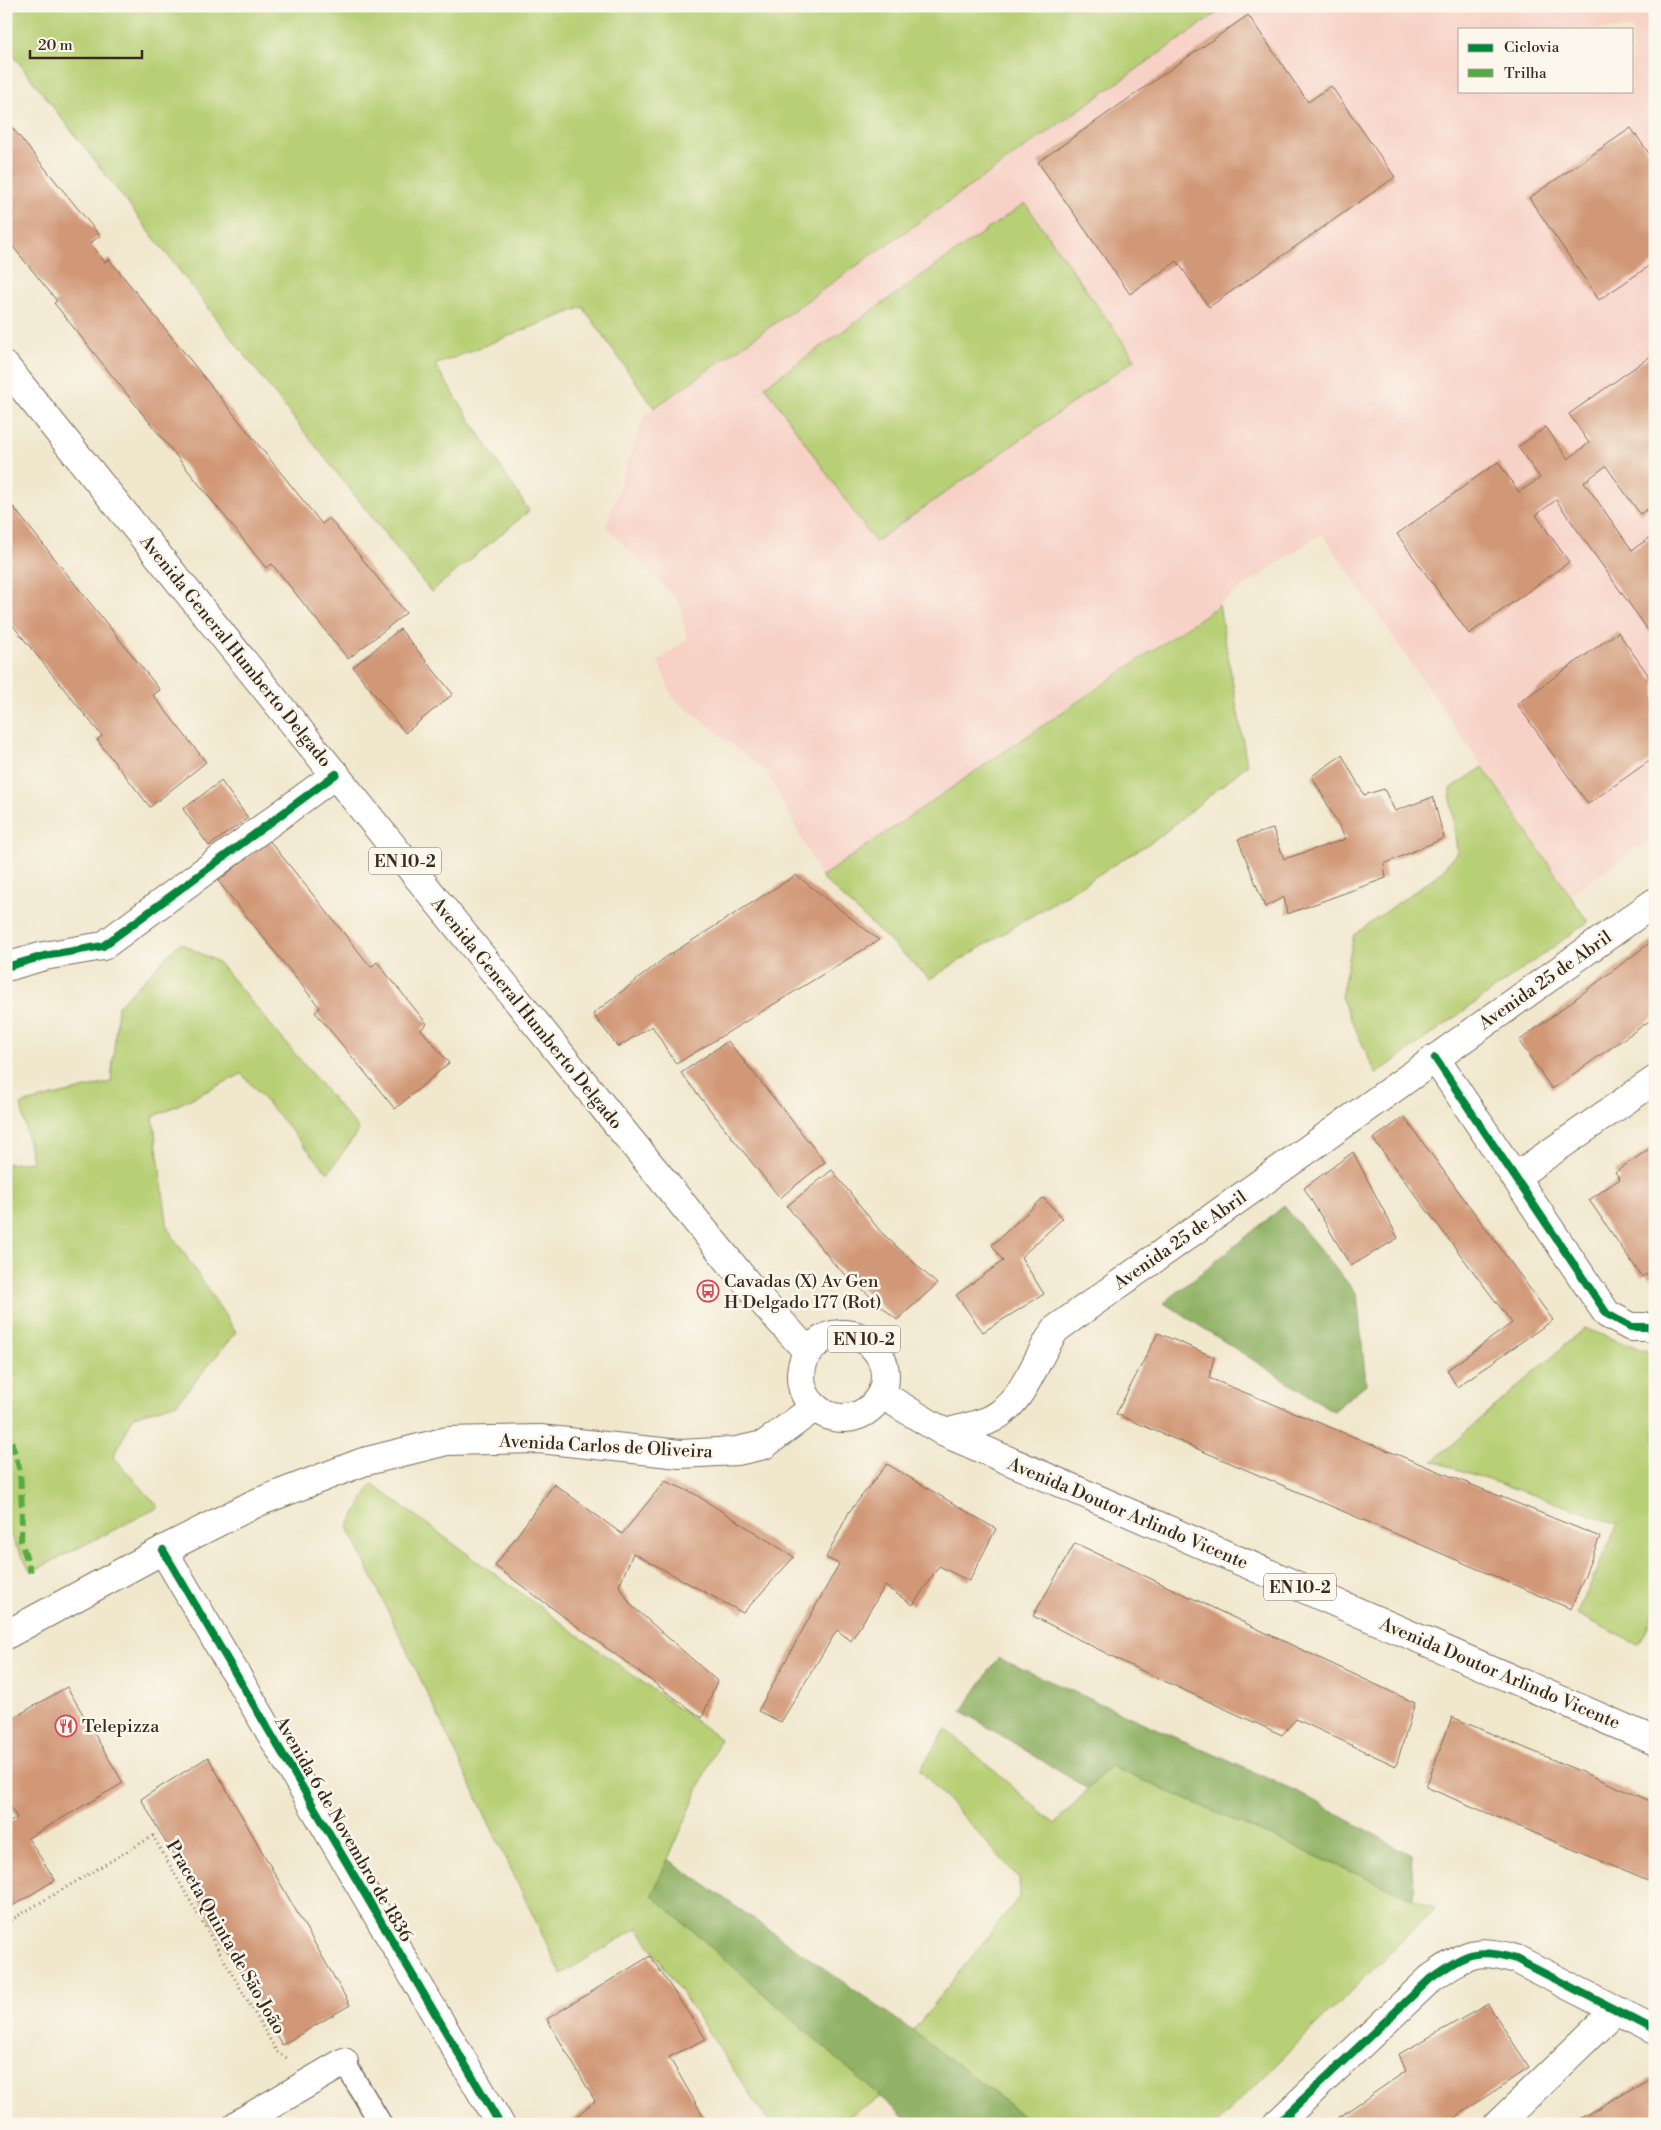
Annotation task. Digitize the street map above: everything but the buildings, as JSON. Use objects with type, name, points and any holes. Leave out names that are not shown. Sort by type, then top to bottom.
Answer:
[{"type":"main road","name":"Avenida General Humberto Delgado","points":[[6,367],[741,1277],[808,1352]]},
{"type":"main road","points":[[6,967],[44,956],[103,946],[336,774]]},
{"type":"main road","name":"Avenida 25 de Abril","points":[[945,1433],[988,1421],[1010,1406],[1056,1329],[1655,902]]},
{"type":"main road","points":[[1435,1058],[1607,1314],[1631,1327],[1655,1327]]},
{"type":"main road","points":[[1515,1177],[1655,1080]]},
{"type":"main road","name":"EN 10-2","points":[[815,1407],[807,1398],[801,1374],[808,1352],[819,1341],[833,1334],[849,1334],[864,1339],[876,1349],[883,1363],[886,1378],[881,1394]]},
{"type":"main road","points":[[815,1407],[826,1414],[838,1418],[852,1417],[864,1413],[881,1394]]},
{"type":"main road","name":"Avenida Doutor Arlindo Vicente","points":[[881,1394],[945,1433],[1655,1741]]},
{"type":"main road","name":"Avenida Carlos de Oliveira","points":[[6,1635],[163,1550],[256,1503],[363,1462],[447,1441],[540,1439],[680,1454],[736,1451],[764,1446],[815,1407]]},
{"type":"main road","name":"Avenida 6 de Novembro de 1836","points":[[163,1550],[500,2124]]},
{"type":"main road","points":[[1277,2124],[1431,1978],[1458,1959],[1479,1952],[1498,1953],[1516,1959],[1655,2030]]},
{"type":"main road","points":[[1498,2124],[1616,2010]]},
{"type":"main road","points":[[238,2124],[344,2062]]},
{"type":"lane","points":[[344,2062],[381,2124]]},
{"type":"shaded area","points":[[1227,6],[1634,6],[1655,22],[1655,836],[1570,895],[1322,533],[821,877],[767,772],[672,697],[658,661],[687,640],[680,604],[606,526],[644,415]]},
{"type":"green space","points":[[6,6],[1227,6],[654,408],[583,307],[435,365],[529,511],[431,592],[291,415],[6,46]]},
{"type":"green space","points":[[1025,203],[1135,359],[875,542],[765,386]]},
{"type":"green space","points":[[1219,605],[1247,765],[1159,837],[930,979],[821,877]]},
{"type":"green space","points":[[1483,767],[1588,922],[1376,1074],[1341,997],[1354,935],[1441,872],[1457,852],[1450,789]]},
{"type":"green space","points":[[180,943],[218,962],[359,1130],[328,1173],[242,1074],[153,1117],[168,1229],[236,1332],[177,1403],[134,1416],[113,1457],[159,1507],[31,1572],[6,1528],[6,1164],[32,1162],[21,1104],[111,1082],[118,1006]]},
{"type":"green space","points":[[1284,1206],[1357,1294],[1366,1384],[1333,1411],[1164,1303]]},
{"type":"green space","points":[[1584,1328],[1641,1350],[1655,1351],[1655,1609],[1639,1645],[1577,1614],[1618,1524],[1433,1461]]},
{"type":"green space","points":[[372,1484],[720,1739],[653,1895],[882,2096],[836,2124],[770,2124],[638,1928],[561,1974],[348,1527]]},
{"type":"green space","points":[[998,1658],[1296,1791],[1411,1855],[1414,1899],[1110,1766],[1088,1789],[962,1711]]},
{"type":"green space","points":[[946,1729],[1055,1824],[1110,1766],[1435,1908],[1216,2124],[1034,2124],[913,2031],[1020,1896],[1019,1878],[920,1770]]},
{"type":"green space","points":[[668,1859],[913,2031],[1034,2124],[911,2124],[652,1895]]},
{"type":"marked path","points":[[6,1424],[20,1471],[21,1541],[31,1572]]},
{"type":"cycle path","points":[[6,967],[44,956],[103,946],[336,774]]},
{"type":"cycle path","points":[[1435,1058],[1607,1314],[1631,1327],[1655,1327]]},
{"type":"cycle path","points":[[163,1550],[500,2124]]},
{"type":"cycle path","points":[[1277,2124],[1431,1978],[1462,1958],[1471,1955],[1490,1953],[1516,1959],[1655,2030]]},
{"type":"place","name":"Cavadas (X) Av Gen H Delgado 177 (Rot)","points":[[708,1291]]},
{"type":"place","name":"Telepizza","points":[[66,1726]]}]
